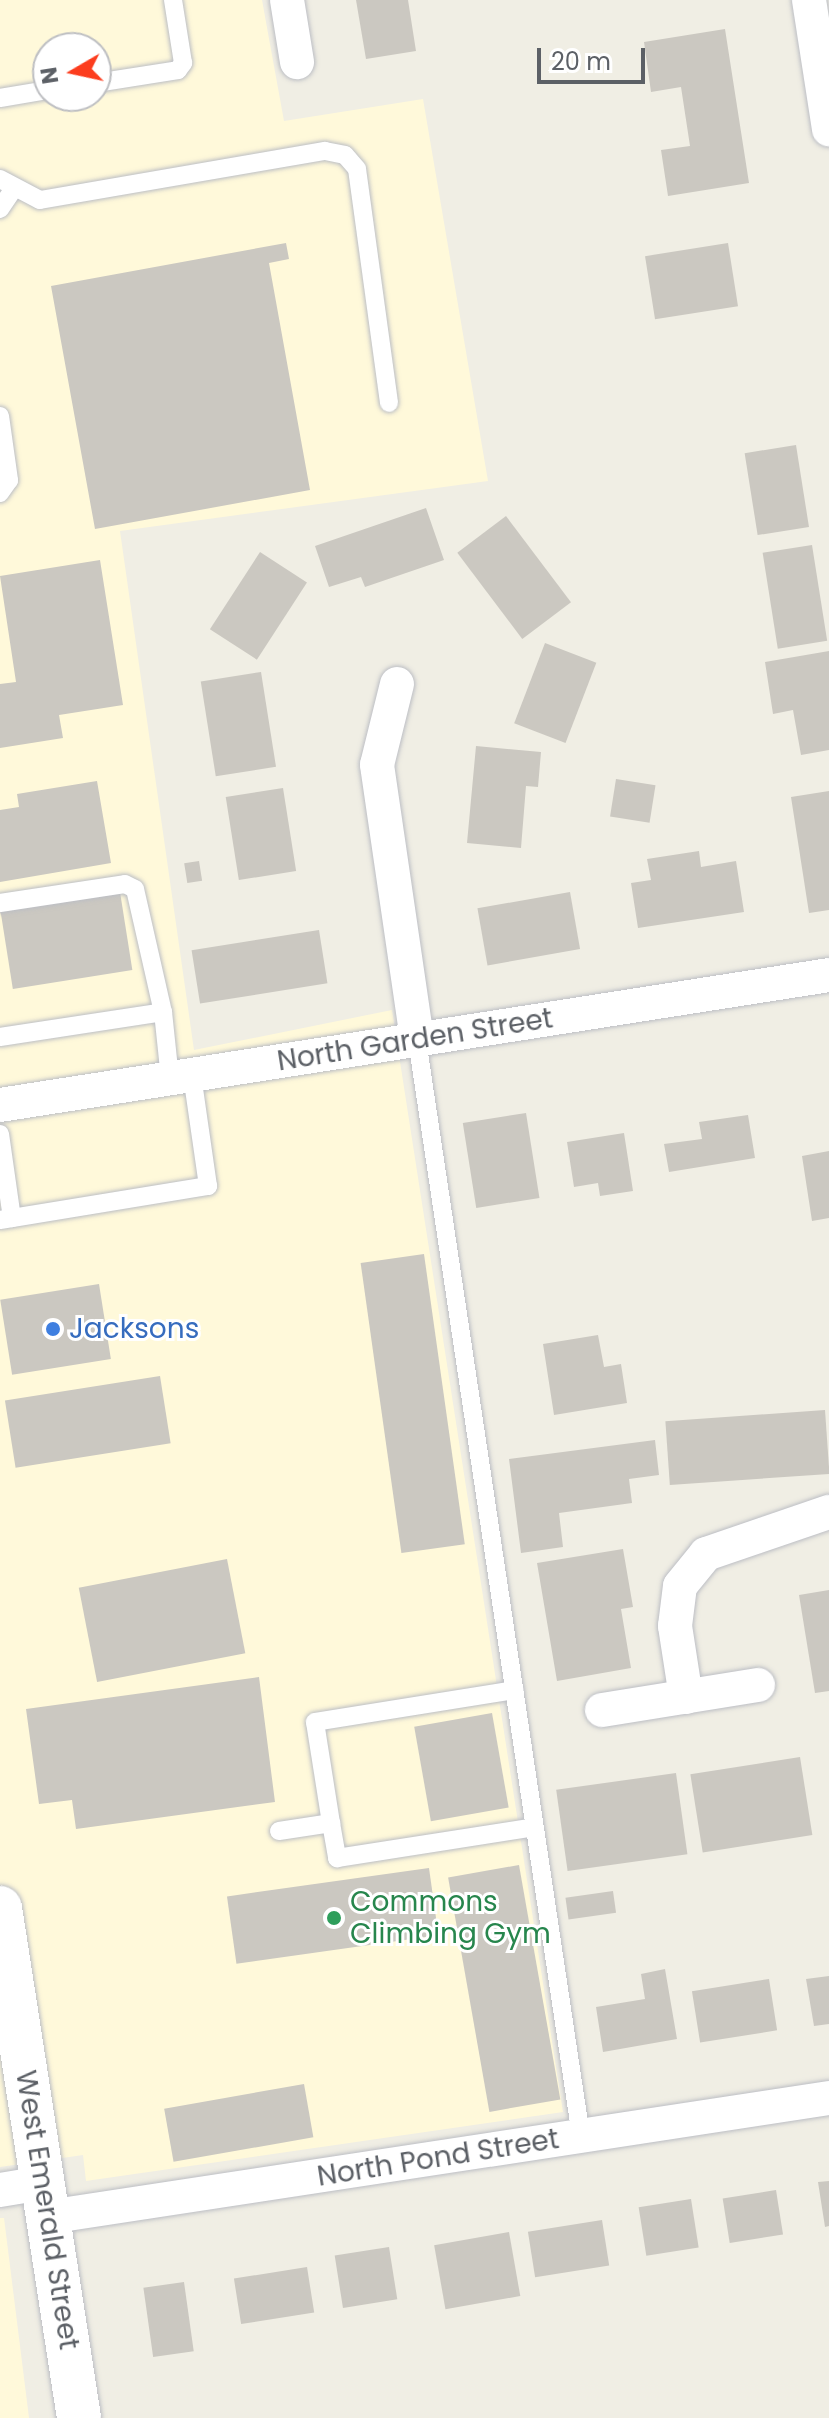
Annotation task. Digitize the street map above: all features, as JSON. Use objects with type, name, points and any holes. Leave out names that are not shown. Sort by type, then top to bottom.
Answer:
[{"type":"street","points":[[287,0],[297,62]]},
{"type":"street","points":[[809,0],[829,129]]},
{"type":"street","points":[[397,684],[377,765],[417,1040]]},
{"type":"street","name":"North Garden Street","points":[[0,1105],[829,975]]},
{"type":"street","points":[[686,1697],[675,1626],[680,1586],[706,1554],[829,1512]]},
{"type":"street","points":[[602,1710],[758,1685]]},
{"type":"street","name":"West Emerald Street","points":[[0,1908],[79,2418]]},
{"type":"street","name":"North Pond Street","points":[[0,2190],[45,2200],[581,2136],[829,2098]]},
{"type":"lane","points":[[112,80],[178,70],[183,63],[173,0]]},
{"type":"lane","points":[[0,98],[32,93]]},
{"type":"lane","points":[[0,209],[7,184],[40,200],[325,151],[345,155],[357,169],[389,403]]},
{"type":"lane","points":[[0,416],[9,480],[0,493]]},
{"type":"lane","points":[[0,903],[125,884],[135,889],[208,1186],[6,1219],[0,1134]]},
{"type":"lane","points":[[0,1037],[163,1012]]},
{"type":"lane","points":[[417,1040],[581,2136]]},
{"type":"lane","points":[[514,1690],[315,1722],[337,1858],[535,1827]]},
{"type":"lane","points":[[279,1831],[331,1823]]},
{"type":"shaded area","points":[[0,0],[262,0],[284,121],[423,99],[488,481],[120,531],[194,1050],[392,1010],[563,2112],[86,2181],[83,2155],[0,2167]]},
{"type":"shaded area","points":[[0,2218],[4,2218],[29,2418],[0,2418]]},
{"type":"building","points":[[356,0],[408,0],[416,51],[366,59]]},
{"type":"building","points":[[725,29],[749,183],[668,196],[661,150],[690,146],[681,87],[651,92],[644,42]]},
{"type":"building","points":[[286,243],[289,259],[269,263],[310,490],[95,529],[51,286]]},
{"type":"building","points":[[728,243],[738,306],[655,319],[645,256]]},
{"type":"building","points":[[796,445],[809,527],[758,535],[745,453]]},
{"type":"building","points":[[426,508],[444,560],[365,587],[361,577],[329,587],[315,546]]},
{"type":"building","points":[[506,516],[571,602],[522,639],[457,553]]},
{"type":"building","points":[[812,545],[827,641],[778,649],[763,553]]},
{"type":"building","points":[[260,552],[307,582],[257,660],[210,629]]},
{"type":"building","points":[[100,560],[123,705],[59,715],[63,738],[0,748],[0,684],[16,682],[0,576]]},
{"type":"building","points":[[545,643],[596,663],[566,743],[514,723]]},
{"type":"building","points":[[829,651],[829,750],[801,755],[793,710],[773,714],[765,662]]},
{"type":"building","points":[[261,672],[276,767],[216,776],[201,682]]},
{"type":"building","points":[[476,746],[541,752],[538,787],[526,786],[521,848],[467,843]]},
{"type":"building","points":[[616,779],[656,785],[650,823],[610,817]]},
{"type":"building","points":[[97,781],[111,863],[0,882],[0,810],[19,807],[17,794]]},
{"type":"building","points":[[283,788],[296,871],[239,880],[226,797]]},
{"type":"building","points":[[829,791],[829,910],[809,913],[791,797]]},
{"type":"building","points":[[699,851],[701,867],[736,861],[744,912],[638,928],[631,883],[651,880],[647,859]]},
{"type":"building","points":[[199,861],[202,881],[187,883],[184,863]]},
{"type":"building","points":[[120,892],[132,970],[13,989],[0,911]]},
{"type":"building","points":[[570,892],[580,949],[487,965],[477,908]]},
{"type":"building","points":[[319,930],[327,983],[200,1004],[192,950]]},
{"type":"building","points":[[526,1113],[539,1198],[476,1208],[463,1123]]},
{"type":"building","points":[[748,1115],[755,1158],[669,1172],[664,1144],[702,1139],[699,1122]]},
{"type":"building","points":[[624,1133],[633,1191],[600,1196],[598,1183],[574,1187],[567,1142]]},
{"type":"building","points":[[829,1151],[829,1218],[812,1221],[802,1156]]},
{"type":"building","points":[[424,1254],[465,1544],[401,1553],[361,1263]]},
{"type":"building","name":"Jacksons","points":[[99,1284],[111,1359],[12,1375],[0,1300]]},
{"type":"building","points":[[598,1335],[604,1367],[621,1364],[627,1403],[554,1415],[543,1344]]},
{"type":"building","points":[[160,1376],[171,1443],[16,1468],[5,1401]]},
{"type":"building","points":[[825,1410],[829,1474],[670,1485],[665,1421]]},
{"type":"building","points":[[655,1440],[659,1475],[629,1479],[632,1503],[559,1513],[563,1547],[521,1553],[509,1459]]},
{"type":"building","points":[[623,1549],[633,1607],[621,1609],[631,1668],[557,1681],[537,1563]]},
{"type":"building","points":[[227,1559],[245,1653],[97,1682],[79,1588]]},
{"type":"building","points":[[829,1590],[829,1691],[815,1693],[799,1595]]},
{"type":"building","points":[[259,1677],[275,1802],[76,1829],[72,1800],[39,1804],[26,1709]]},
{"type":"building","points":[[492,1713],[509,1808],[431,1821],[414,1727]]},
{"type":"building","points":[[800,1757],[812,1835],[703,1852],[690,1774]]},
{"type":"building","points":[[676,1773],[687,1854],[568,1871],[556,1790]]},
{"type":"building","points":[[519,1865],[560,2099],[489,2112],[448,1878]]},
{"type":"building","name":"Commons Climbing Gym","points":[[429,1868],[438,1935],[236,1964],[227,1896]]},
{"type":"building","points":[[613,1891],[616,1913],[569,1919],[565,1898]]},
{"type":"building","points":[[665,1969],[677,2039],[603,2052],[596,2007],[645,1999],[641,1974]]},
{"type":"building","points":[[829,1976],[829,2024],[814,2026],[806,1979]]},
{"type":"building","points":[[769,1979],[777,2030],[700,2043],[692,1991]]},
{"type":"building","points":[[304,2084],[313,2137],[174,2162],[164,2109]]},
{"type":"building","points":[[829,2181],[829,2226],[825,2227],[818,2182]]},
{"type":"building","points":[[776,2190],[783,2234],[730,2243],[723,2198]]},
{"type":"building","points":[[691,2199],[699,2247],[646,2256],[639,2207]]},
{"type":"building","points":[[602,2220],[609,2265],[535,2277],[528,2232]]},
{"type":"building","points":[[509,2232],[520,2296],[445,2309],[434,2245]]},
{"type":"building","points":[[389,2247],[397,2299],[343,2308],[335,2256]]},
{"type":"building","points":[[307,2267],[314,2312],[241,2324],[234,2279]]},
{"type":"building","points":[[184,2282],[194,2351],[153,2357],[143,2288]]},
{"type":"place","name":"Jacksons","points":[[53,1329]]},
{"type":"place","name":"Commons Climbing Gym","points":[[334,1918]]}]
